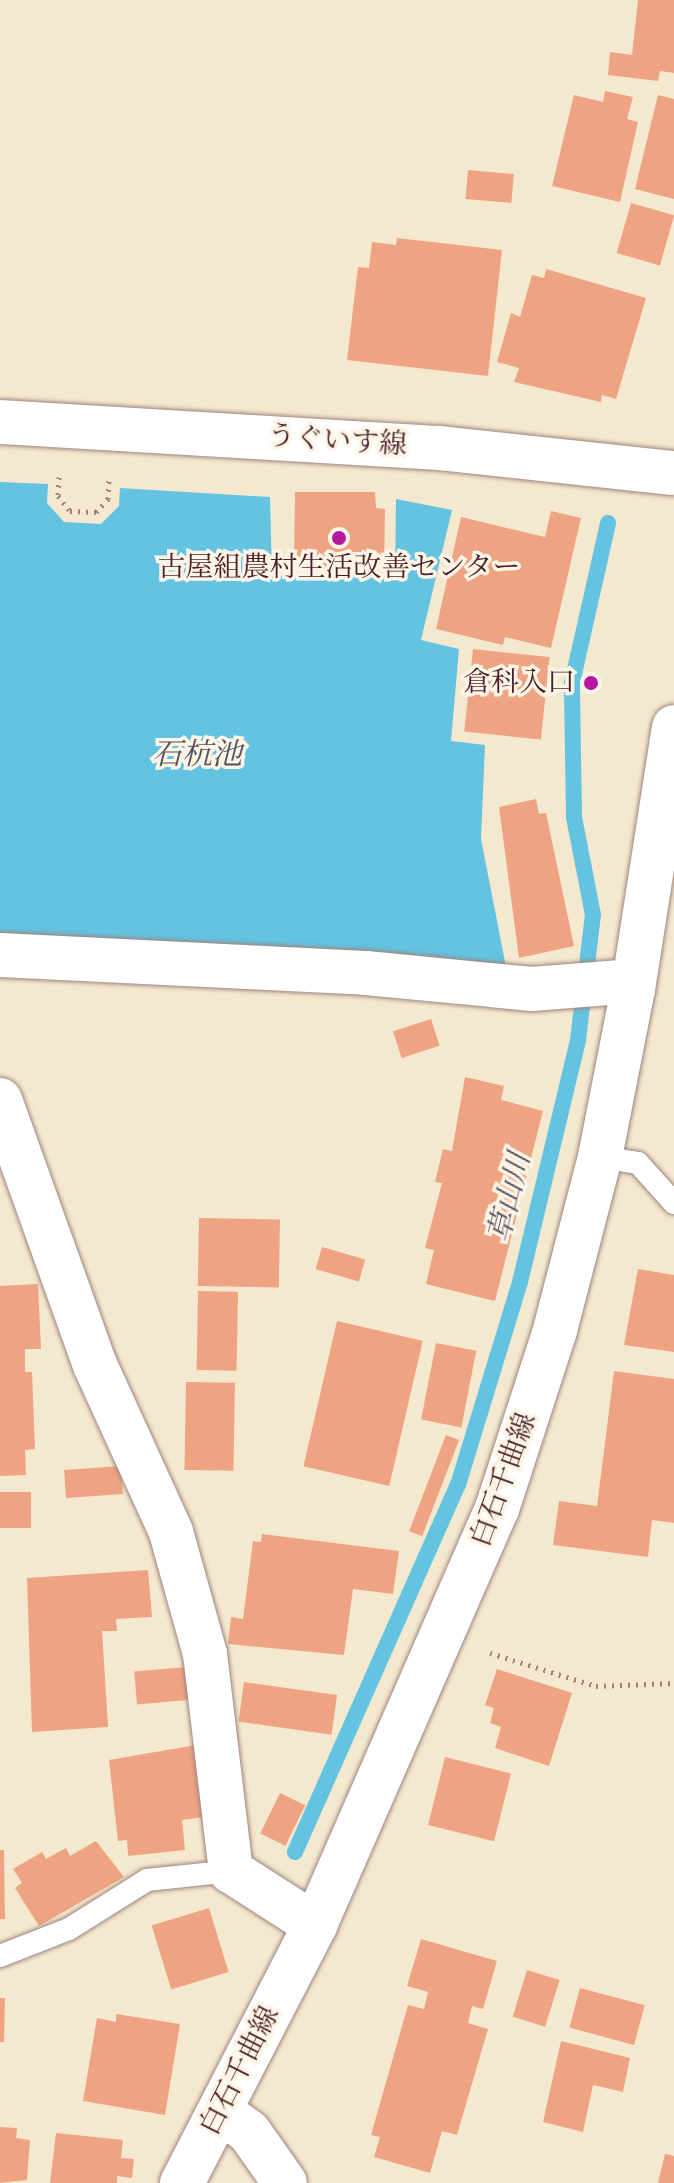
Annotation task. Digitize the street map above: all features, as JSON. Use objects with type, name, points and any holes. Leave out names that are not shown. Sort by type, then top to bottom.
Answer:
[{"type":"street","name":"うぐいす線","points":[[0,422],[439,448],[674,473]]},
{"type":"street","name":"白石千曲線","points":[[182,2183],[315,1925],[497,1509],[555,1330],[600,1157],[603,983],[674,727]]},
{"type":"street","points":[[0,955],[366,973],[532,989],[603,983]]},
{"type":"street","points":[[0,1100],[95,1365],[171,1532],[205,1654],[231,1871],[315,1925]]},
{"type":"street","points":[[220,2111],[249,2132],[285,2183]]},
{"type":"lane","points":[[600,1157],[638,1163],[674,1203]]},
{"type":"lane","points":[[0,1956],[69,1929],[147,1880],[231,1871]]},
{"type":"path","points":[[60,472],[58,496],[70,511],[96,512],[108,499],[109,475]]},
{"type":"path","points":[[444,1636],[596,1686],[674,1683]]},
{"type":"water","name":"石杭池","points":[[0,482],[48,484],[47,503],[64,522],[101,524],[119,506],[120,488],[270,497],[272,576],[395,577],[396,499],[452,510],[421,640],[459,649],[451,741],[485,745],[481,839],[507,972],[0,934]]},
{"type":"building","points":[[638,0],[674,0],[674,73],[660,71],[658,81],[608,75],[610,52],[632,55]]},
{"type":"building","points":[[605,91],[633,97],[627,119],[638,122],[620,202],[552,186],[574,95],[603,102]]},
{"type":"building","points":[[658,95],[674,99],[674,199],[635,189]]},
{"type":"building","points":[[468,170],[514,174],[511,203],[465,199]]},
{"type":"building","points":[[631,203],[674,215],[660,265],[617,253]]},
{"type":"building","points":[[397,238],[502,250],[488,376],[347,360],[358,267],[369,268],[372,242],[396,245]]},
{"type":"building","points":[[546,269],[646,298],[616,399],[602,395],[601,402],[514,382],[519,368],[497,362],[511,313],[520,317],[532,275],[544,278]]},
{"type":"building","name":"古屋組農村生活改善センター","points":[[295,492],[375,492],[376,508],[385,509],[384,567],[294,567]]},
{"type":"building","points":[[551,511],[581,518],[551,648],[505,637],[503,645],[436,629],[461,517],[545,537]]},
{"type":"building","points":[[473,649],[550,657],[541,740],[464,732]]},
{"type":"building","points":[[536,799],[539,814],[546,813],[574,946],[519,958],[499,807]]},
{"type":"building","points":[[431,1019],[440,1046],[402,1058],[393,1031]]},
{"type":"building","points":[[465,1077],[504,1086],[501,1100],[543,1111],[495,1301],[426,1284],[434,1250],[425,1248],[442,1183],[435,1182],[443,1149],[452,1151]]},
{"type":"building","points":[[199,1218],[280,1219],[279,1287],[198,1286]]},
{"type":"building","points":[[322,1247],[365,1259],[359,1282],[316,1269]]},
{"type":"building","points":[[638,1269],[674,1275],[674,1352],[624,1345]]},
{"type":"building","points":[[38,1284],[41,1349],[25,1349],[25,1372],[32,1372],[35,1449],[25,1450],[26,1475],[0,1476],[0,1286]]},
{"type":"building","points":[[198,1291],[238,1292],[237,1371],[197,1370]]},
{"type":"building","points":[[337,1321],[423,1341],[389,1486],[303,1466]]},
{"type":"building","points":[[436,1343],[476,1351],[461,1427],[421,1420]]},
{"type":"building","points":[[614,1371],[674,1379],[674,1523],[652,1520],[648,1557],[553,1545],[559,1501],[597,1506]]},
{"type":"building","points":[[186,1382],[235,1383],[233,1471],[184,1470]]},
{"type":"building","points":[[446,1435],[459,1440],[422,1536],[409,1531]]},
{"type":"building","points":[[121,1466],[123,1494],[66,1498],[64,1470]]},
{"type":"building","points":[[0,1492],[31,1492],[31,1528],[0,1528]]},
{"type":"building","points":[[262,1534],[399,1551],[393,1594],[353,1589],[344,1655],[228,1644],[231,1617],[243,1619],[253,1541],[261,1542]]},
{"type":"building","points":[[148,1570],[152,1617],[116,1619],[117,1631],[102,1631],[108,1727],[32,1732],[27,1578]]},
{"type":"building","points":[[187,1667],[190,1700],[137,1704],[134,1672]]},
{"type":"building","points":[[497,1669],[572,1693],[549,1766],[495,1748],[501,1727],[490,1723],[494,1708],[485,1705]]},
{"type":"building","points":[[244,1682],[337,1695],[332,1735],[238,1722]]},
{"type":"building","points":[[196,1745],[204,1817],[182,1820],[185,1850],[128,1856],[127,1840],[118,1841],[109,1760]]},
{"type":"building","points":[[445,1757],[511,1773],[494,1841],[428,1825]]},
{"type":"building","points":[[280,1793],[305,1805],[285,1846],[260,1833]]},
{"type":"building","points":[[96,1841],[124,1877],[39,1926],[15,1888],[22,1883],[13,1869],[42,1852],[46,1859],[66,1848],[70,1856]]},
{"type":"building","points":[[0,1850],[4,1850],[5,1919],[0,1919]]},
{"type":"building","points":[[209,1908],[229,1972],[171,1990],[152,1926]]},
{"type":"building","points":[[421,1939],[497,1961],[483,2009],[472,2006],[468,2023],[488,2029],[457,2135],[442,2131],[430,2173],[374,2157],[380,2137],[371,2135],[408,2005],[424,2009],[428,1992],[407,1986]]},
{"type":"building","points":[[527,1970],[560,1980],[545,2027],[513,2017]]},
{"type":"building","points":[[580,1988],[645,2005],[634,2045],[569,2028]]},
{"type":"building","points":[[0,1998],[5,1998],[4,2042],[0,2042]]},
{"type":"building","points":[[116,2014],[180,2024],[165,2115],[83,2101],[97,2018],[116,2022]]},
{"type":"building","points":[[561,2041],[630,2058],[623,2092],[593,2085],[583,2132],[543,2122]]},
{"type":"building","points":[[0,2127],[17,2128],[16,2138],[30,2140],[27,2180],[0,2183]]},
{"type":"building","points":[[56,2133],[123,2140],[121,2158],[134,2159],[132,2178],[117,2176],[117,2183],[50,2183]]},
{"type":"building","points":[[665,2154],[674,2156],[674,2183],[658,2183]]},
{"type":"waterway","name":"草山川","points":[[295,1852],[458,1485],[520,1282],[578,1040],[593,915],[574,817],[572,683],[608,523]]},
{"type":"place","name":"古屋組農村生活改善センター","points":[[339,538]]},
{"type":"place","name":"倉科入口","points":[[591,683]]}]
